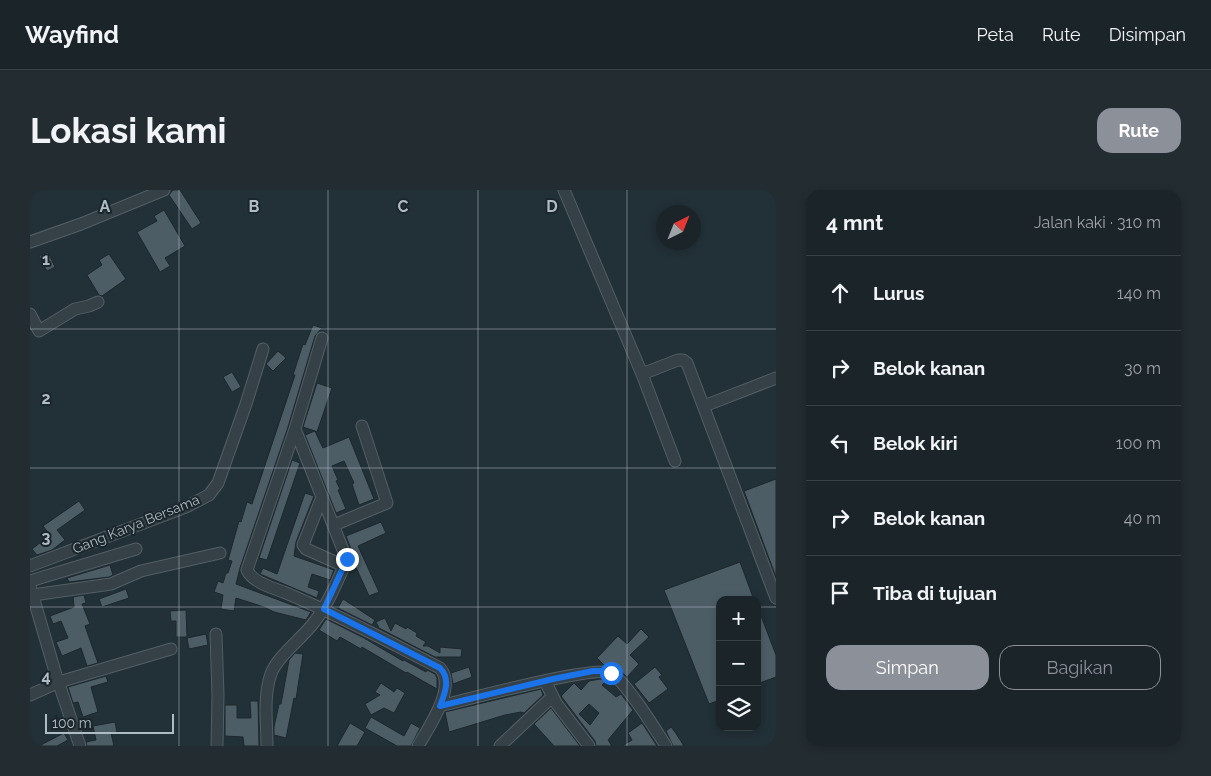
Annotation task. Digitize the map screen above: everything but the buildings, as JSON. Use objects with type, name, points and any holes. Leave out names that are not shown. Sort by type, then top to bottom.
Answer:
[{"type":"street","points":[[30,242],[81,224],[164,190]]},
{"type":"street","points":[[564,190],[642,374],[675,461]]},
{"type":"street","points":[[30,314],[39,331],[75,309],[98,302]]},
{"type":"street","points":[[322,338],[295,429],[247,570],[250,576],[324,609],[443,671],[446,682],[440,706],[418,746]]},
{"type":"street","name":"Gang Karya Bersama","points":[[30,566],[186,506],[209,495],[218,483],[246,404],[262,350]]},
{"type":"street","points":[[642,374],[683,360],[687,363],[772,576],[776,598]]},
{"type":"street","points":[[704,406],[776,378]]},
{"type":"street","points":[[334,525],[387,503],[362,426]]},
{"type":"street","points":[[267,746],[267,703],[271,674],[278,661],[315,622],[324,609],[347,559],[295,429]]},
{"type":"street","points":[[322,497],[303,545],[306,549],[344,566]]},
{"type":"street","points":[[30,581],[136,549]]},
{"type":"street","points":[[80,746],[32,590],[111,584],[141,571],[220,553]]},
{"type":"street","points":[[216,634],[217,746]]},
{"type":"street","points":[[30,695],[59,682],[171,649]]},
{"type":"street","points":[[440,706],[545,681],[593,671],[604,671],[611,673],[624,686],[666,746]]},
{"type":"street","points":[[545,681],[552,697],[589,746]]},
{"type":"street","points":[[500,746],[552,697]]},
{"type":"route","points":[[347,559],[324,609],[440,668],[445,676],[446,688],[440,706],[593,671],[611,673]]}]
